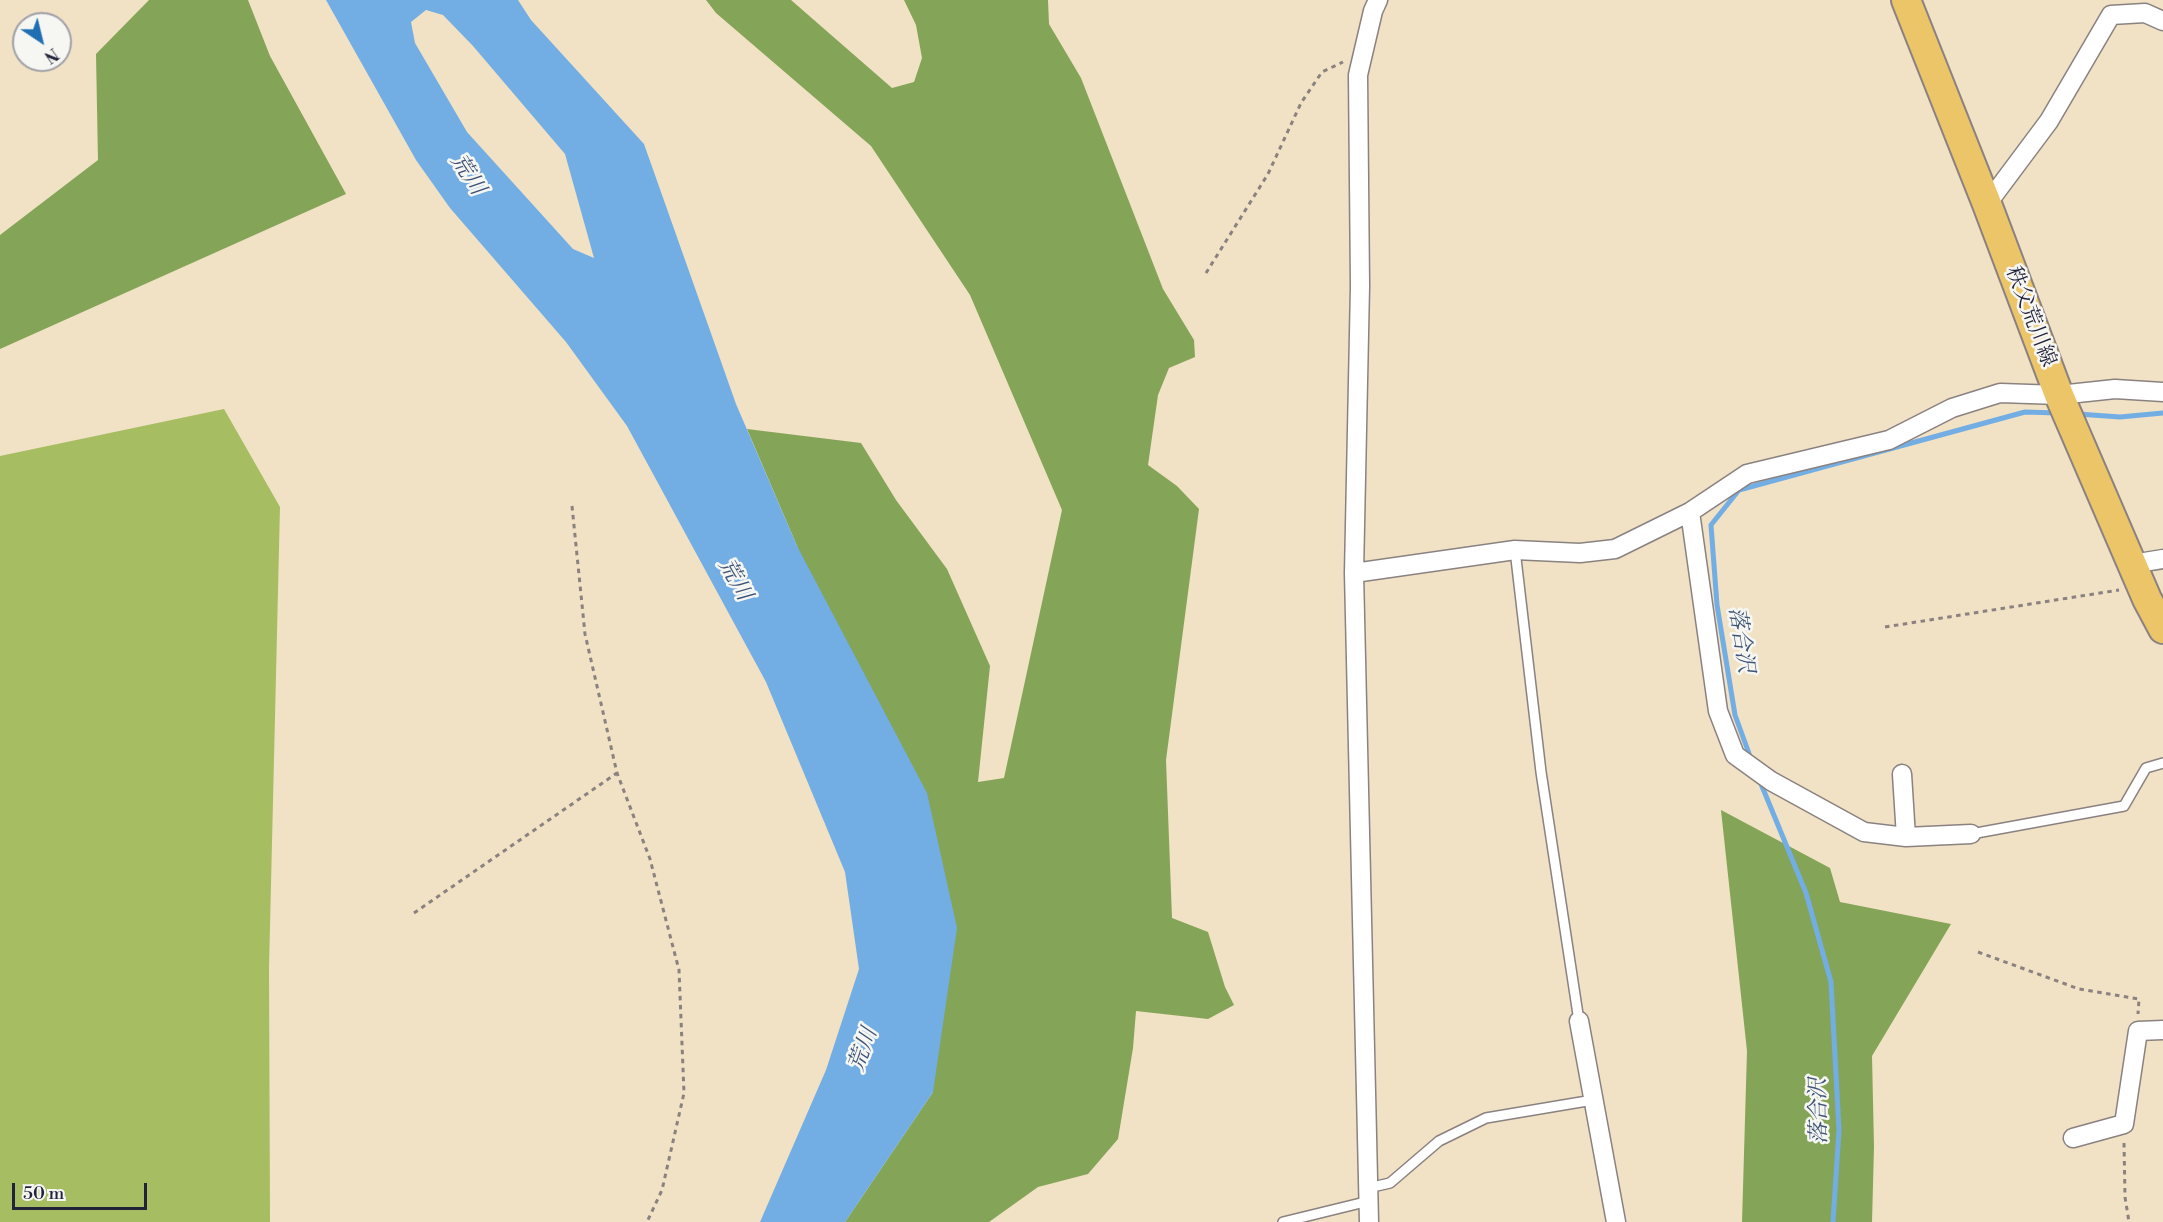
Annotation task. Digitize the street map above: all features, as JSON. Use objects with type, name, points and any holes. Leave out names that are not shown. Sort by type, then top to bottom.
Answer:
[{"type":"main road","name":"秩父荒川線","points":[[1906,0],[1987,204],[2059,395],[2137,575],[2163,629]]},
{"type":"street","points":[[1369,1222],[1354,573],[1360,286],[1358,75],[1371,18],[1378,0]]},
{"type":"street","points":[[1371,18],[1393,0]]},
{"type":"street","points":[[1987,204],[2049,122],[2111,15],[2145,13],[2163,21]]},
{"type":"street","points":[[1354,573],[1515,549],[1580,553],[1615,549],[1690,512],[1747,474],[1889,440],[1971,400],[2000,393],[2059,395],[2115,389],[2163,392]]},
{"type":"street","points":[[1690,512],[1718,711],[1735,755],[1771,781],[1864,832],[1906,837],[1971,834]]},
{"type":"street","points":[[2137,575],[2163,559]]},
{"type":"street","points":[[1902,774],[1906,837]]},
{"type":"street","points":[[1579,1021],[1616,1222]]},
{"type":"street","points":[[2073,1138],[2124,1124],[2138,1031],[2163,1030]]},
{"type":"lane","points":[[1515,549],[1541,772],[1579,1021]]},
{"type":"lane","points":[[1971,834],[2124,806],[2146,768],[2163,763]]},
{"type":"lane","points":[[1286,1222],[1369,1194],[1390,1183],[1438,1141],[1486,1118],[1593,1100]]},
{"type":"path","points":[[1206,273],[1268,174],[1301,103],[1322,72],[1363,53]]},
{"type":"path","points":[[572,506],[585,634],[617,773],[650,859],[679,970],[684,1093],[662,1190],[647,1222]]},
{"type":"path","points":[[1886,627],[2137,575]]},
{"type":"path","points":[[414,913],[617,773]]},
{"type":"path","points":[[1978,951],[2079,989],[2139,999],[2138,1031]]},
{"type":"path","points":[[2124,1124],[2125,1197],[2129,1222]]},
{"type":"green space","points":[[149,0],[248,0],[270,56],[346,194],[0,349],[0,235],[98,160],[96,54]]},
{"type":"green space","points":[[706,0],[791,0],[892,88],[914,82],[922,58],[916,25],[904,0],[1048,0],[1049,24],[1081,78],[1163,289],[1194,340],[1195,357],[1169,368],[1158,395],[1148,465],[1177,486],[1199,509],[1166,760],[1172,918],[1208,932],[1225,987],[1234,1005],[1208,1019],[1136,1011],[1133,1048],[1118,1139],[1088,1174],[1038,1187],[989,1222],[845,1222],[933,1092],[797,546],[747,429],[861,443],[896,500],[947,569],[990,666],[978,782],[1004,778],[1062,510],[970,295],[871,146],[716,13]]},
{"type":"green space","points":[[224,409],[280,507],[269,968],[270,1222],[0,1222],[0,456]]},
{"type":"green space","points":[[1721,810],[1830,868],[1840,902],[1951,924],[1872,1056],[1874,1147],[1872,1222],[1742,1222],[1747,1051]]},
{"type":"water","name":"荒川","points":[[326,0],[518,0],[531,20],[644,144],[736,404],[797,546],[927,793],[957,928],[933,1092],[845,1222],[760,1222],[826,1070],[859,969],[845,872],[766,682],[627,426],[566,342],[450,208],[416,160]],"holes":[[[426,10],[443,15],[473,46],[565,154],[594,258],[573,249],[467,132],[415,43],[411,22]]]},
{"type":"waterway","name":"落合沢","points":[[1751,759],[1735,715],[1717,605],[1711,525],[1739,490],[2025,412],[2057,413]]},
{"type":"waterway","name":"落合沢","points":[[2078,414],[2120,417],[2163,413]]},
{"type":"waterway","name":"落合沢","points":[[1759,779],[1806,893],[1831,982],[1839,1130],[1833,1222]]}]
